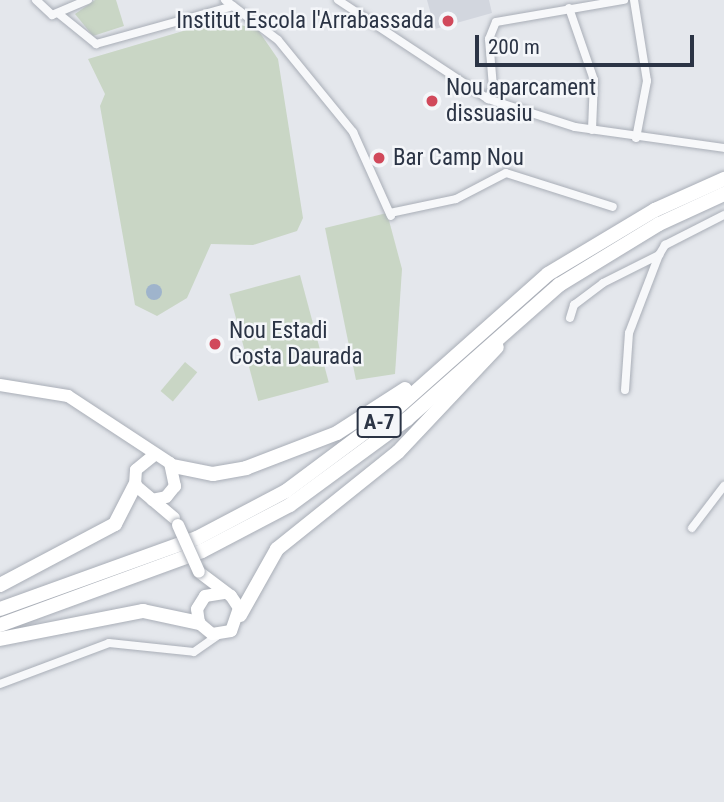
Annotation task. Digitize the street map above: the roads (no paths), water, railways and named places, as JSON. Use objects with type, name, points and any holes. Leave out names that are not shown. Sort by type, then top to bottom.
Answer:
[{"type":"highway","name":"A-7","points":[[0,609],[241,517],[331,460],[506,307],[592,246],[724,179]]},
{"type":"highway","name":"A-7","points":[[0,625],[202,551],[290,505],[407,419],[559,285],[659,224],[724,194]]},
{"type":"highway","points":[[240,615],[277,549],[398,452],[514,328],[659,224]]},
{"type":"highway","points":[[173,466],[225,473],[302,449],[378,410],[456,351]]},
{"type":"highway","points":[[0,585],[115,524],[135,485]]},
{"type":"highway","points":[[0,639],[143,611],[208,630]]},
{"type":"main road","points":[[0,385],[68,397],[153,456],[173,466],[172,492],[176,521],[199,572],[200,602],[208,630],[231,631],[240,615],[236,601],[199,572]]},
{"type":"main road","points":[[124,434],[136,470],[135,485],[176,521]]},
{"type":"main road","points":[[136,470],[153,456]]},
{"type":"main road","points":[[152,500],[172,492]]},
{"type":"main road","points":[[200,602],[224,593]]},
{"type":"street","points":[[36,0],[59,14],[96,44],[233,6]]},
{"type":"street","points":[[59,14],[88,0]]},
{"type":"street","points":[[225,0],[278,40],[353,132],[391,215],[456,199],[506,173],[613,206]]},
{"type":"street","points":[[338,0],[488,99],[592,130],[724,148]]},
{"type":"street","points":[[488,99],[493,87],[489,39],[496,22],[624,0]]},
{"type":"street","points":[[634,0],[647,81],[636,138]]},
{"type":"street","points":[[569,8],[594,80],[592,130]]},
{"type":"street","points":[[625,390],[629,333],[659,255],[665,245],[724,215]]},
{"type":"street","points":[[570,318],[574,305],[603,283],[659,255]]},
{"type":"street","points":[[692,528],[724,486]]},
{"type":"street","points":[[0,684],[109,643],[194,652],[202,647],[208,630]]},
{"type":"water","points":[[154,284],[162,292],[154,300],[146,292]]},
{"type":"place","name":"Institut Escola l'Arrabassada","points":[[448,21]]},
{"type":"place","name":"Nou aparcament dissuasiu","points":[[432,101]]},
{"type":"place","name":"Bar Camp Nou","points":[[379,158]]},
{"type":"place","name":"Nou Estadi Costa Daurada","points":[[215,344]]}]
